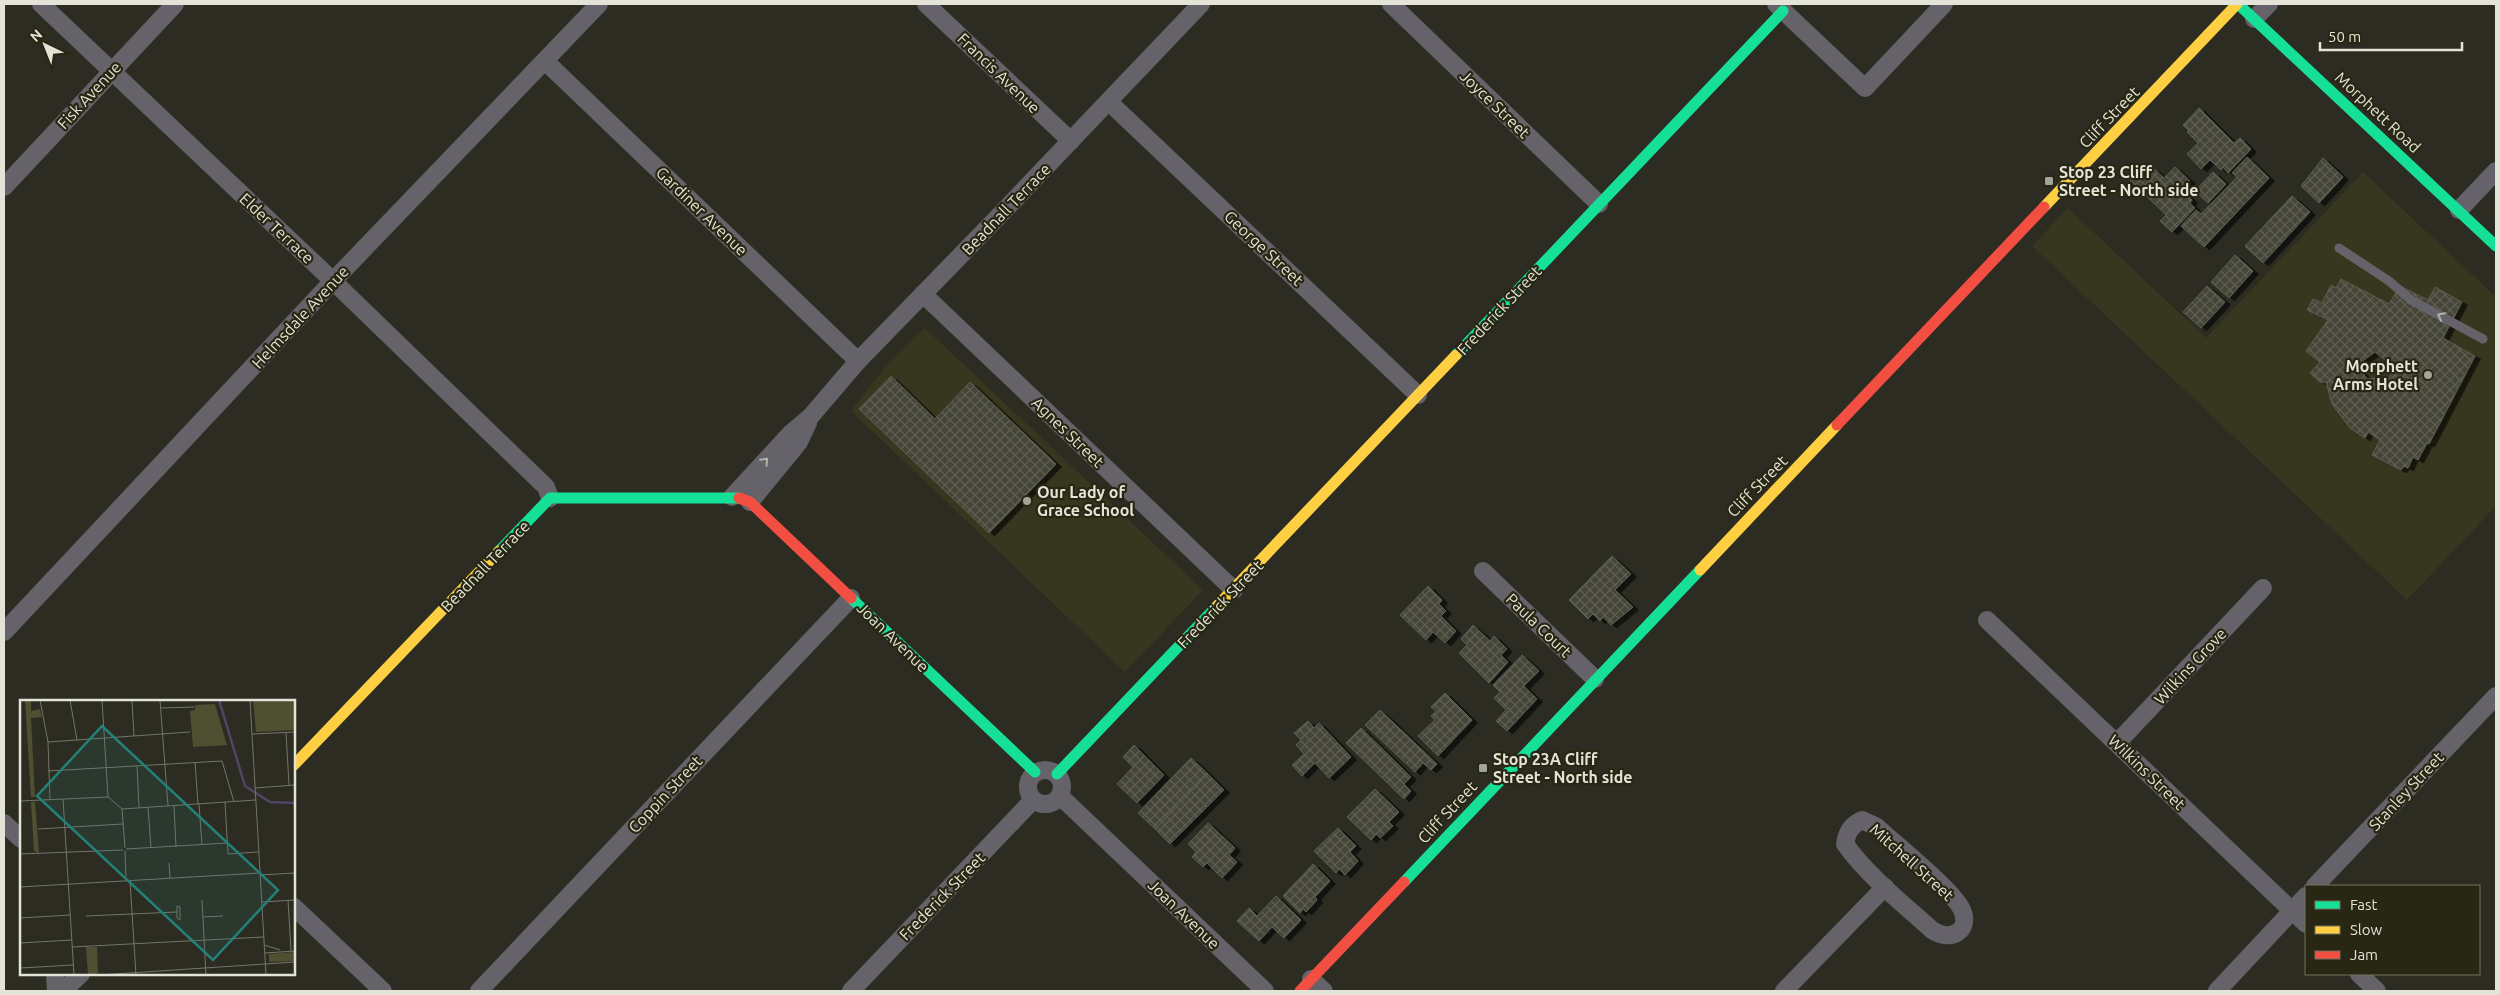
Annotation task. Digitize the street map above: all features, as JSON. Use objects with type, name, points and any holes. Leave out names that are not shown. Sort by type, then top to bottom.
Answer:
[{"type":"street","name":"Elder Terrace","points":[[41,4],[334,281],[546,487],[550,498]]},
{"type":"street","name":"Fisk Avenue","points":[[4,187],[175,4]]},
{"type":"street","name":"Helmsdale Avenue","points":[[4,632],[334,281],[599,4]]},
{"type":"street","name":"Francis Avenue","points":[[926,4],[1071,142]]},
{"type":"street","name":"Beadnall Terrace","points":[[732,497],[790,434],[811,416],[858,360],[1071,142],[1201,4]]},
{"type":"street","name":"Joyce Street","points":[[1391,4],[1599,204]]},
{"type":"street","name":"Frederick Street","points":[[1057,774],[1599,204],[1779,7],[1865,88],[1944,4]]},
{"type":"street","name":"Morphett Road","points":[[2237,4],[2460,210],[2496,246]]},
{"type":"street","name":"Cliff Street","points":[[1306,985],[2237,4]]},
{"type":"street","points":[[2254,19],[2269,4]]},
{"type":"street","name":"Gardiner Avenue","points":[[545,62],[858,360]]},
{"type":"street","name":"George Street","points":[[1109,102],[1418,395]]},
{"type":"street","points":[[2460,210],[2496,171]]},
{"type":"street","name":"Agnes Street","points":[[924,294],[1234,590]]},
{"type":"street","name":"Beadnall Terrace","points":[[750,502],[799,442],[811,416]]},
{"type":"street","points":[[550,498],[732,497],[743,498],[750,502]]},
{"type":"street","name":"Beadnall Terrace","points":[[295,764],[550,498]]},
{"type":"street","name":"Joan Avenue","points":[[750,502],[1035,772]]},
{"type":"street","name":"Paula Court","points":[[1482,571],[1595,679]]},
{"type":"street","name":"Wilkins Grove","points":[[2117,743],[2263,588]]},
{"type":"street","name":"Coppin Street","points":[[479,991],[852,598]]},
{"type":"street","name":"Wilkins Street","points":[[1987,620],[2305,923]]},
{"type":"street","name":"Stanley Street","points":[[2317,885],[2496,696]]},
{"type":"street","points":[[1046,769],[1057,774],[1062,784],[1060,796],[1050,804],[1038,803],[1033,800],[1027,789],[1030,777],[1035,772],[1046,769]]},
{"type":"street","name":"Joan Avenue","points":[[1060,796],[1265,991]]},
{"type":"street","name":"Frederick Street","points":[[851,991],[1033,800]]},
{"type":"street","name":"Mitchell Street","points":[[1862,820],[1877,827],[1955,899],[1964,917],[1962,926],[1950,937],[1940,936],[1885,887],[1845,844],[1847,833],[1855,823],[1862,820]]},
{"type":"street","points":[[4,822],[20,838]]},
{"type":"street","points":[[1784,991],[1885,887]]},
{"type":"street","points":[[2217,991],[2305,897]]},
{"type":"street","points":[[295,908],[383,991]]},
{"type":"street","points":[[55,975],[56,991]]},
{"type":"street","points":[[63,991],[80,975]]},
{"type":"street","points":[[2360,975],[2378,991]]},
{"type":"street","points":[[1306,985],[1324,991]]},
{"type":"lane","points":[[2339,248],[2390,281],[2411,300],[2484,339]]},
{"type":"shaded area","points":[[2363,172],[2496,297],[2496,506],[2407,600],[2032,246],[2068,208],[2206,338]]},
{"type":"shaded area","name":"Our Lady of Grace School","points":[[925,328],[1203,590],[1125,672],[851,411],[882,371]]},
{"type":"building","points":[[2199,108],[2234,143],[2240,138],[2251,149],[2228,173],[2223,167],[2221,170],[2210,160],[2201,169],[2187,154],[2198,143],[2183,125]]},
{"type":"building","points":[[2247,157],[2269,178],[2204,247],[2181,226],[2196,210],[2201,214],[2237,177],[2232,173]]},
{"type":"building","points":[[2323,158],[2343,177],[2319,203],[2301,186]]},
{"type":"building","points":[[2145,164],[2151,170],[2153,168],[2164,178],[2175,167],[2190,181],[2181,190],[2192,200],[2190,203],[2195,208],[2172,232],[2160,221],[2166,215],[2130,180]]},
{"type":"building","points":[[2213,172],[2226,184],[2208,203],[2195,191]]},
{"type":"building","points":[[2292,196],[2310,212],[2263,263],[2245,246]]},
{"type":"building","points":[[2235,255],[2253,271],[2229,298],[2211,282]]},
{"type":"building","name":"Morphett Arms Hotel","points":[[2341,279],[2389,304],[2400,286],[2428,300],[2435,287],[2462,302],[2443,338],[2475,356],[2429,444],[2427,443],[2418,460],[2413,457],[2408,468],[2404,466],[2401,470],[2372,455],[2380,440],[2368,432],[2365,438],[2350,428],[2332,404],[2326,382],[2320,382],[2310,373],[2320,362],[2306,351],[2328,320],[2307,310],[2313,299],[2322,303],[2331,285],[2336,288]],"holes":[[[2375,352],[2395,367],[2386,383],[2375,378],[2367,379],[2357,365]]]},
{"type":"building","points":[[2207,286],[2225,302],[2201,328],[2183,312]]},
{"type":"building","points":[[891,376],[935,419],[970,382],[1056,464],[989,533],[859,409]]},
{"type":"building","points":[[1612,556],[1631,574],[1615,590],[1633,607],[1611,625],[1603,617],[1600,621],[1593,614],[1588,619],[1569,600]]},
{"type":"building","points":[[1428,586],[1442,600],[1439,604],[1446,611],[1441,616],[1456,631],[1445,643],[1433,632],[1426,640],[1400,615]]},
{"type":"building","points":[[1473,625],[1490,641],[1494,636],[1507,649],[1501,655],[1508,662],[1489,683],[1459,653],[1467,645],[1461,639]]},
{"type":"building","points":[[1522,655],[1539,671],[1524,686],[1537,699],[1507,731],[1496,721],[1506,710],[1494,698],[1500,692],[1493,685]]},
{"type":"building","points":[[1445,693],[1472,720],[1438,756],[1418,736],[1435,720],[1431,716],[1436,711],[1431,707]]},
{"type":"building","points":[[1380,710],[1437,764],[1431,770],[1423,763],[1415,772],[1365,725]]},
{"type":"building","points":[[1308,721],[1314,728],[1319,723],[1351,757],[1329,778],[1315,763],[1302,776],[1292,765],[1304,754],[1296,745],[1301,740],[1294,733]]},
{"type":"building","points":[[1361,728],[1411,777],[1404,784],[1411,791],[1404,799],[1346,743]]},
{"type":"building","points":[[1134,745],[1164,775],[1137,803],[1117,784],[1133,767],[1123,757]]},
{"type":"building","points":[[1191,758],[1208,774],[1155,829],[1138,813]]},
{"type":"building","points":[[1208,774],[1224,790],[1170,844],[1155,829]]},
{"type":"building","points":[[1375,789],[1399,812],[1389,822],[1393,826],[1380,838],[1376,834],[1371,840],[1347,817]]},
{"type":"building","points":[[1208,823],[1235,848],[1229,855],[1237,862],[1222,878],[1207,863],[1203,867],[1192,857],[1196,852],[1188,844]]},
{"type":"building","points":[[1338,828],[1356,846],[1350,852],[1358,861],[1345,875],[1339,869],[1336,873],[1314,851]]},
{"type":"building","points":[[1313,864],[1330,881],[1315,897],[1317,900],[1306,912],[1303,909],[1300,913],[1283,896]]},
{"type":"building","points":[[1276,896],[1301,920],[1284,938],[1272,927],[1259,941],[1237,921],[1249,908],[1257,916]]},
{"type":"traffic: fast","points":[[2238,4],[2496,246]]},
{"type":"traffic: fast","points":[[1456,355],[1783,11]]},
{"type":"traffic: fast","points":[[499,551],[550,498],[739,498]]},
{"type":"traffic: fast","points":[[1404,882],[1700,570]]},
{"type":"traffic: fast","points":[[851,598],[1035,772]]},
{"type":"traffic: fast","points":[[1057,774],[1217,606]]},
{"type":"traffic: slow","points":[[2044,207],[2237,4]]},
{"type":"traffic: slow","points":[[1217,606],[1456,355]]},
{"type":"traffic: slow","points":[[1700,570],[1837,425]]},
{"type":"traffic: slow","points":[[295,764],[499,551]]},
{"type":"traffic: jam","points":[[1837,425],[2044,207]]},
{"type":"traffic: jam","points":[[739,498],[750,502],[851,598]]},
{"type":"traffic: jam","points":[[1300,991],[1404,882]]},
{"type":"place","name":"Stop 23 Cliff Street - North side","points":[[2049,181]]},
{"type":"place","name":"Morphett Arms Hotel","points":[[2428,375]]},
{"type":"place","name":"Our Lady of Grace School","points":[[1027,501]]},
{"type":"place","name":"Stop 23A Cliff Street - North side","points":[[1483,768]]}]
